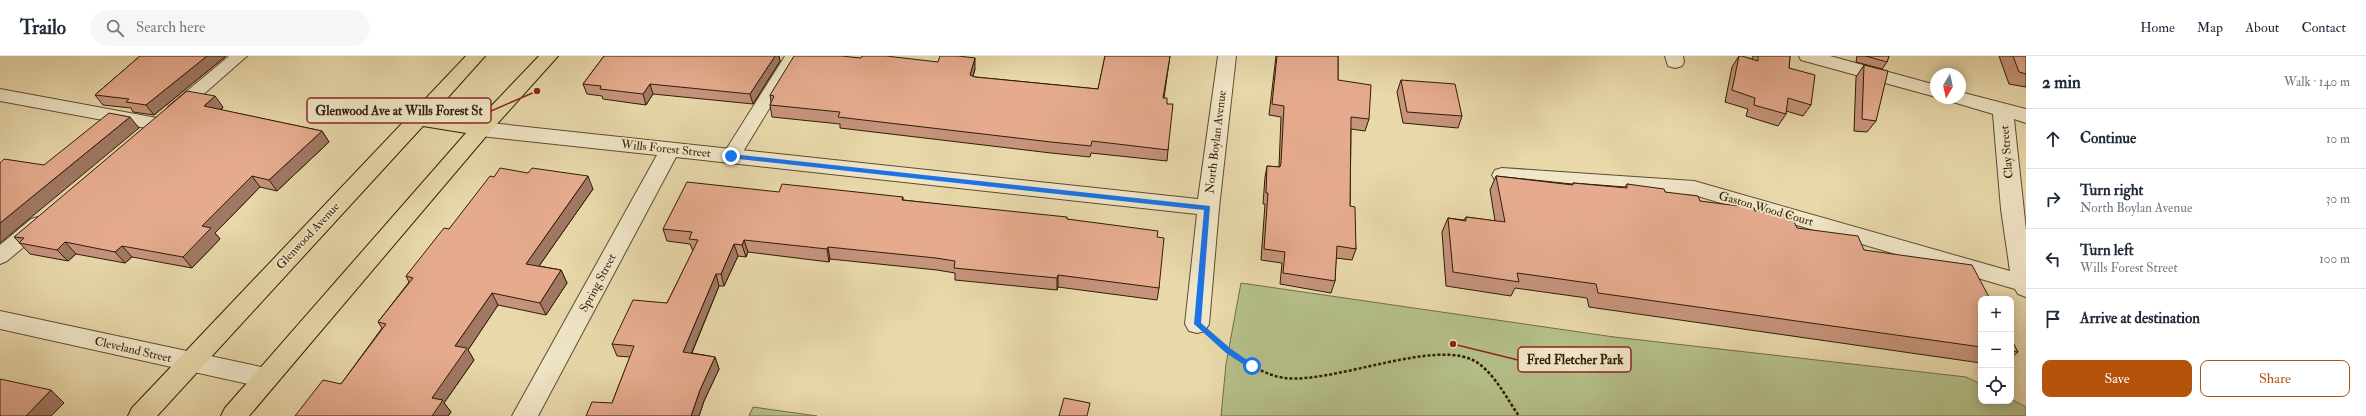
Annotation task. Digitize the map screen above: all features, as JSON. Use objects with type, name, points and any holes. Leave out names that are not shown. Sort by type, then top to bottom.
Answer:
[{"type":"main road","name":"Glenwood Avenue","points":[[141,416],[476,56]]},
{"type":"main road","points":[[234,416],[481,129],[549,56]]},
{"type":"main road","points":[[417,118],[481,129]]},
{"type":"street","name":"North Boylan Avenue","points":[[1197,324],[1208,208],[1227,56]]},
{"type":"street","points":[[1808,56],[1930,89]]},
{"type":"street","points":[[1966,100],[2026,116]]},
{"type":"street","name":"Clay Street","points":[[2003,110],[2012,209],[2025,285]]},
{"type":"street","name":"Wills Forest Street","points":[[481,129],[1208,208]]},
{"type":"street","name":"Spring Street","points":[[525,416],[670,150]]},
{"type":"street","name":"Gaston Wood Court","points":[[1502,175],[1694,188],[2025,285]]},
{"type":"street","name":"Cleveland Street","points":[[0,320],[190,363],[266,378]]},
{"type":"lane","points":[[139,139],[239,56]]},
{"type":"lane","points":[[731,156],[793,56]]},
{"type":"lane","points":[[0,95],[157,124]]},
{"type":"lane","points":[[0,256],[54,210]]},
{"type":"path","points":[[1197,324],[1228,351],[1252,366],[1286,378],[1319,376],[1455,354],[1478,363],[1492,377],[1519,416]]},
{"type":"green space","points":[[1241,283],[1614,337],[1966,377],[1978,383],[1978,404],[2014,404],[2014,401],[2026,407],[2026,416],[1221,416],[1226,364]]},
{"type":"green space","points":[[753,407],[817,416],[749,416]]},
{"type":"building","points":[[140,56],[207,56],[146,105],[126,102],[129,99],[95,95]]},
{"type":"building","points":[[604,56],[775,56],[750,94],[650,84],[643,94],[600,89],[601,86],[583,84]]},
{"type":"building","points":[[794,56],[841,56],[861,58],[862,56],[886,56],[938,62],[940,56],[958,56],[975,58],[970,75],[975,77],[1098,89],[1105,56],[1170,56],[1163,98],[1167,98],[1167,104],[1173,104],[1168,150],[1092,141],[1091,146],[1051,142],[838,117],[840,112],[770,105],[774,96],[770,95]]},
{"type":"building","points":[[1277,56],[1338,56],[1338,80],[1371,85],[1369,119],[1351,117],[1350,206],[1355,207],[1356,249],[1337,246],[1335,281],[1283,273],[1285,252],[1264,249],[1268,193],[1266,193],[1267,166],[1280,167],[1281,163],[1284,106],[1272,104]]},
{"type":"building","points":[[1739,56],[1758,61],[1758,56],[1790,56],[1789,68],[1815,75],[1811,105],[1788,98],[1786,114],[1754,105],[1755,98],[1732,90]]},
{"type":"building","points":[[1866,56],[1889,56],[1887,62]]},
{"type":"building","points":[[2013,56],[2026,56],[2026,74],[2019,72]]},
{"type":"building","points":[[1864,65],[1888,71],[1876,121],[1862,119]]},
{"type":"building","points":[[1401,80],[1455,84],[1462,116],[1407,112]]},
{"type":"building","points":[[187,91],[215,96],[204,106],[322,131],[269,180],[252,176],[202,226],[211,228],[183,257],[122,246],[115,252],[65,242],[57,250],[19,243],[24,238],[14,237]]},
{"type":"building","points":[[109,113],[130,117],[0,223],[0,163],[4,159],[44,165]]},
{"type":"building","points":[[500,168],[528,173],[532,168],[588,176],[526,264],[561,270],[540,303],[492,293],[455,346],[467,348],[432,398],[443,400],[432,416],[295,416],[323,380],[341,384],[386,324],[378,322],[413,278],[406,276],[444,228],[449,229],[490,176],[494,177]]},
{"type":"building","points":[[1496,176],[1573,185],[1573,183],[1627,188],[1627,184],[1664,189],[1665,192],[1698,196],[1700,201],[1754,208],[1755,211],[1791,215],[1797,228],[1858,236],[1864,250],[1972,265],[1988,296],[1978,296],[1978,347],[1598,293],[1596,284],[1517,273],[1519,282],[1453,272],[1448,218],[1466,221],[1466,217],[1505,222]]},
{"type":"building","points":[[687,182],[779,192],[782,184],[903,197],[902,200],[1067,217],[1067,219],[1158,231],[1157,237],[1164,238],[1159,288],[1058,275],[1057,278],[954,268],[955,261],[936,258],[828,247],[827,249],[744,240],[742,245],[734,244],[721,274],[716,274],[683,352],[715,357],[700,390],[691,416],[586,416],[592,402],[612,403],[634,346],[612,344],[633,300],[667,303],[698,240],[689,239],[692,232],[663,229]]},
{"type":"building","points":[[2014,345],[2018,352],[2014,351]]},
{"type":"building","points":[[0,379],[51,390],[26,416],[0,416]]},
{"type":"building","points":[[1064,398],[1090,403],[1087,416],[1059,416]]},
{"type":"place","name":"Glenwood Ave at Wills Forest St","points":[[537,91]]},
{"type":"place","name":"Fred Fletcher Park","points":[[1453,344]]},
{"type":"route","points":[[731,156],[1208,208],[1197,324],[1228,351],[1252,366]]}]
